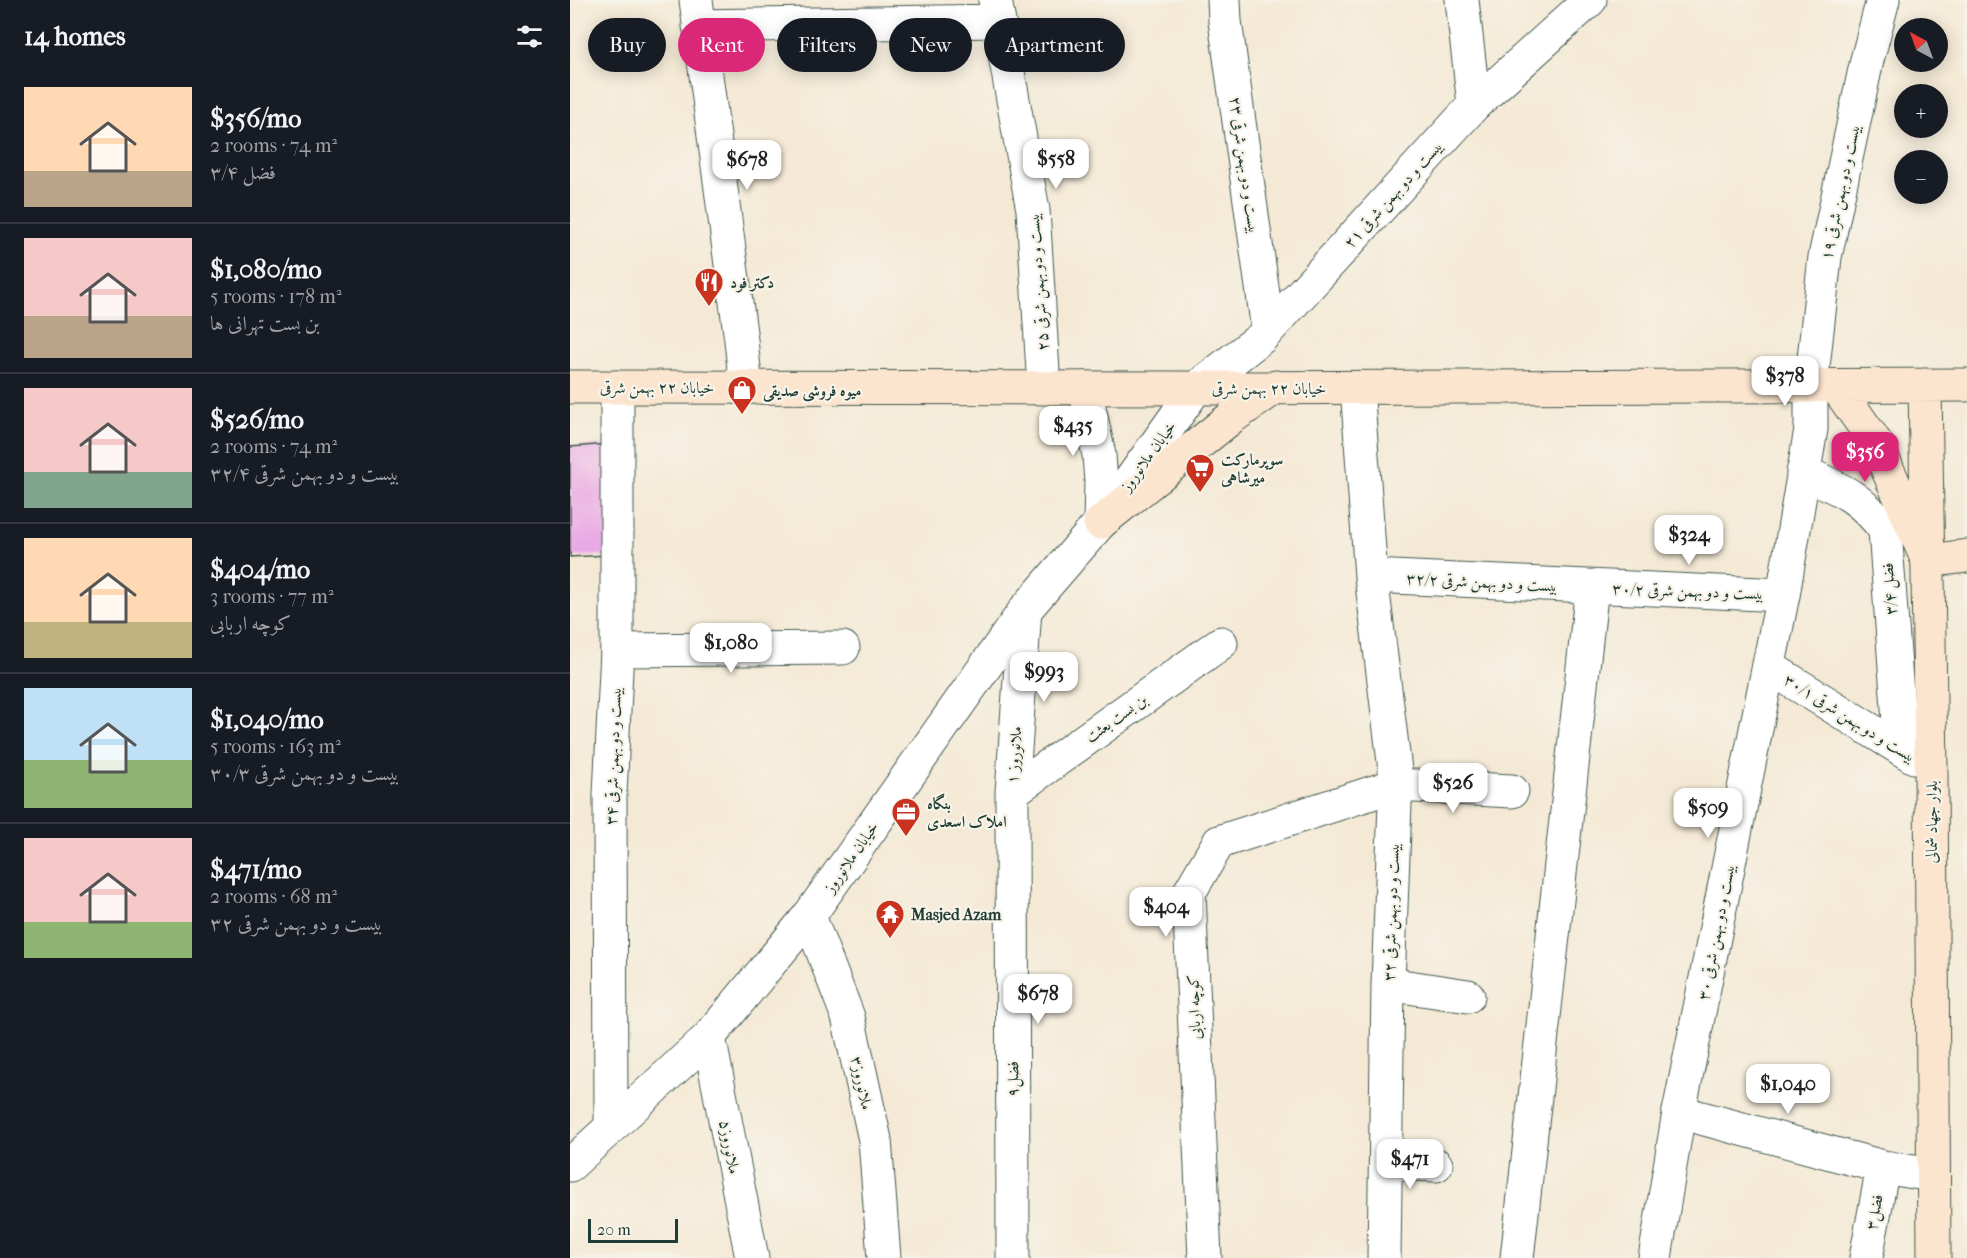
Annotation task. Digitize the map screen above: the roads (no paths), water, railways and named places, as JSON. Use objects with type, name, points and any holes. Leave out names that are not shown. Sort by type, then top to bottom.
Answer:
[{"type":"main road","name":"خیابان ۲۲ بهمن شرقی","points":[[570,387],[1358,388],[1967,385]]},
{"type":"main road","points":[[1823,386],[1876,443],[1928,561],[1967,556]]},
{"type":"main road","name":"بلوار جهاد شمالی","points":[[1925,386],[1931,768],[1934,1258]]},
{"type":"main road","points":[[1100,523],[1232,417],[1276,387]]},
{"type":"street","name":"بیست و دو بهمن شرقی ۲۳","points":[[1224,0],[1268,330]]},
{"type":"street","points":[[1462,0],[1474,105]]},
{"type":"street","name":"بیست و دو بهمن شرقی ۲۱","points":[[1196,388],[1268,330],[1474,105],[1590,0]]},
{"type":"street","name":"بیست و دو بهمن شرقی ۱۹","points":[[1811,429],[1823,386],[1825,258],[1867,60],[1883,0]]},
{"type":"street","points":[[746,388],[698,13],[997,10]]},
{"type":"street","name":"بیست و دو بهمن شرقی ۲۵","points":[[997,10],[1034,210],[1044,388]]},
{"type":"street","name":"بیست و دو بهمن شرقی ۳۴","points":[[611,1124],[610,794],[617,650],[617,387]]},
{"type":"street","name":"خیابان ملانوروز","points":[[1085,388],[1099,454],[1100,523]]},
{"type":"street","name":"خیابان ملانوروز","points":[[570,1165],[611,1124],[709,1036],[809,916],[1025,610],[1100,523],[1196,388]]},
{"type":"street","name":"بیست و دو بهمن شرقی ۳۲","points":[[1358,388],[1371,576],[1396,785],[1388,984],[1384,1258]]},
{"type":"street","name":"بیست و دو بهمن شرقی ۳۰","points":[[1655,1258],[1679,1113],[1769,668],[1811,429]]},
{"type":"street","name":"فضل ۳/۴","points":[[1803,472],[1853,496],[1871,511],[1885,530],[1901,749]]},
{"type":"street","name":"بیست و دو بهمن شرقی ۳۲/۲","points":[[1371,576],[1592,587]]},
{"type":"street","points":[[1517,1258],[1592,587]]},
{"type":"street","name":"بیست و دو بهمن شرقی ۳۰/۲","points":[[1592,587],[1783,595]]},
{"type":"street","name":"ملانوروز ۱","points":[[1012,792],[1025,610]]},
{"type":"street","name":"بن بست بعثت","points":[[1012,792],[1221,644]]},
{"type":"street","points":[[617,650],[843,648]]},
{"type":"street","name":"بیست و دو بهمن شرقی ۳۰/۱","points":[[1769,668],[1931,768]]},
{"type":"street","points":[[1396,785],[1512,791]]},
{"type":"street","name":"کوچه اربابی","points":[[1205,1258],[1190,893],[1219,842],[1396,785]]},
{"type":"street","name":"فضل۹","points":[[1012,792],[1013,1258]]},
{"type":"street","name":"ملانوروز۳","points":[[809,916],[848,1017],[875,1140],[884,1258]]},
{"type":"street","points":[[1388,984],[1468,996]]},
{"type":"street","name":"ملانوروز۵","points":[[709,1036],[752,1258]]},
{"type":"street","points":[[1679,1113],[1883,1167],[1932,1175]]},
{"type":"street","points":[[1386,1163],[1436,1166]]},
{"type":"street","name":"فضل۳","points":[[1866,1258],[1883,1167]]},
{"type":"place","name":"دکتر فود","points":[[709,308]]},
{"type":"place","name":"میوه فروشی صدیقی","points":[[742,416]]},
{"type":"place","name":"سوپرمارکت میرشاهی","points":[[1200,494]]},
{"type":"place","name":"بنگاه املاک اسعدی","points":[[906,838]]},
{"type":"place","name":"Masjed Azam","points":[[890,940]]}]
